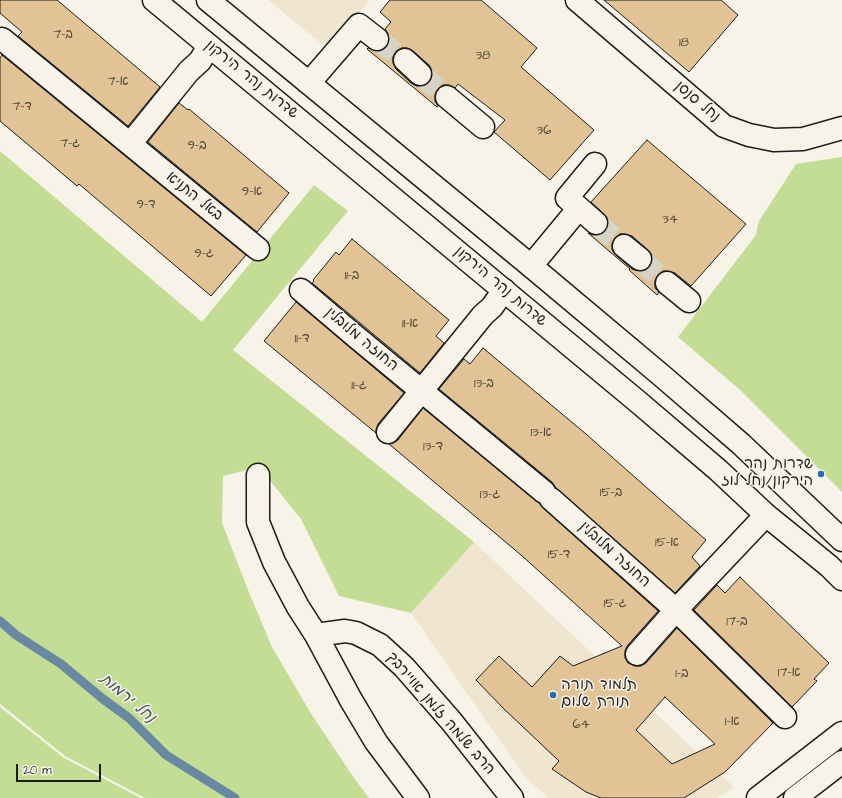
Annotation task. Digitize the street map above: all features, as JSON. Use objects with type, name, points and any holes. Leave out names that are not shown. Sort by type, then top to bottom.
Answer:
[{"type":"main road","name":"שדרות נהר הירקון","points":[[154,0],[504,290],[718,470],[766,515],[829,566],[842,579]]},
{"type":"main road","points":[[208,0],[531,266],[741,444],[842,540]]},
{"type":"main road","name":"נחל סנסן","points":[[577,0],[724,126],[749,135],[774,140],[803,139],[842,128]]},
{"type":"main road","points":[[309,83],[359,25],[377,39]]},
{"type":"main road","name":"באל התניא","points":[[2,39],[258,249]]},
{"type":"main road","points":[[130,144],[189,71],[200,61],[209,46]]},
{"type":"main road","points":[[447,97],[483,127]]},
{"type":"main road","points":[[595,164],[567,198],[596,223]]},
{"type":"main road","points":[[531,266],[579,208]]},
{"type":"main road","points":[[667,283],[688,301]]},
{"type":"main road","name":"החוזה מלובלין","points":[[301,290],[548,496],[676,610],[785,717]]},
{"type":"main road","points":[[388,432],[421,390],[484,315],[492,308],[504,290]]},
{"type":"main road","points":[[258,475],[258,522],[274,562],[298,607],[316,635],[351,700],[376,742],[418,798]]},
{"type":"main road","points":[[637,654],[676,610],[766,515]]},
{"type":"main road","name":"הרב שלמה זלמן אויירבך","points":[[316,635],[345,631],[356,633],[380,645],[404,667],[452,722],[512,798]]},
{"type":"main road","points":[[758,798],[836,739],[842,732]]},
{"type":"main road","points":[[796,798],[842,762]]},
{"type":"shaded area","points":[[268,0],[370,0],[328,49]]},
{"type":"shaded area","name":"תלמוד תורה תורת שלום","points":[[474,542],[734,787],[717,798],[548,798],[526,778],[411,613]]},
{"type":"green space","points":[[0,151],[202,322],[314,185],[348,211],[233,350],[474,542],[411,613],[339,596],[301,519],[259,467],[223,476],[222,523],[272,647],[310,712],[369,798],[145,798],[65,756],[0,704]]},
{"type":"green space","points":[[842,157],[842,492],[739,389],[678,337],[756,235],[759,221],[796,164]]},
{"type":"green space","points":[[0,707],[64,758],[141,798],[0,798]]},
{"type":"building","points":[[0,0],[57,0],[160,87],[128,126],[18,36],[22,32],[0,13]]},
{"type":"building","points":[[390,0],[481,0],[537,48],[521,67],[594,130],[550,180],[494,132],[505,120],[458,84],[455,88],[449,85],[443,85],[438,89],[435,95],[437,107],[367,49],[381,51],[387,46],[389,41],[389,35],[385,29],[391,22],[380,12]],"holes":[[[402,48],[407,48],[413,51],[429,65],[432,71],[432,76],[429,83],[423,86],[417,86],[411,83],[396,69],[393,63],[393,57],[396,51]]]},
{"type":"building","points":[[604,0],[721,0],[738,15],[689,72]]},
{"type":"building","points":[[2,55],[246,255],[211,296],[79,184],[77,186],[0,121],[0,58]]},
{"type":"building","points":[[179,103],[188,110],[189,109],[289,193],[257,232],[148,142]]},
{"type":"building","points":[[647,140],[746,224],[691,286],[675,273],[663,271],[658,275],[655,281],[655,288],[659,292],[657,295],[629,270],[630,269],[588,233],[600,235],[606,231],[608,225],[608,219],[591,202]],"holes":[[[620,234],[632,236],[652,255],[652,261],[649,267],[644,271],[632,269],[612,250],[612,244],[615,238]]]},
{"type":"building","points":[[352,239],[449,320],[436,336],[444,343],[420,373],[312,283],[336,252],[339,255]]},
{"type":"building","points":[[296,302],[404,393],[378,424],[376,433],[264,341]]},
{"type":"building","points":[[483,348],[586,434],[706,540],[692,557],[700,566],[675,593],[556,488],[552,482],[439,389],[464,359],[470,364]]},
{"type":"building","points":[[423,408],[539,503],[658,611],[627,646],[625,658],[628,663],[635,666],[641,666],[646,663],[677,628],[773,723],[725,772],[684,798],[601,798],[586,792],[552,769],[559,761],[476,680],[499,656],[532,687],[560,656],[573,666],[622,646],[521,555],[389,444],[398,440]],"holes":[[[665,697],[715,744],[672,764],[636,730]]]},
{"type":"building","points":[[740,577],[829,663],[814,679],[817,681],[792,707],[694,610],[717,585],[725,593]]},
{"type":"waterway","name":"נחל ירמות","points":[[0,621],[16,635],[61,664],[103,699],[129,718],[166,755],[235,798]]},
{"type":"tunnel","points":[[377,39],[405,60]]},
{"type":"tunnel","points":[[420,74],[447,97]]},
{"type":"tunnel","points":[[596,223],[624,246]]},
{"type":"tunnel","points":[[640,259],[667,283]]},
{"type":"place","name":"שדרות נהר הירקון/נחל לוז","points":[[821,474]]},
{"type":"place","name":"תלמוד תורה תורת שלום","points":[[553,695]]}]
